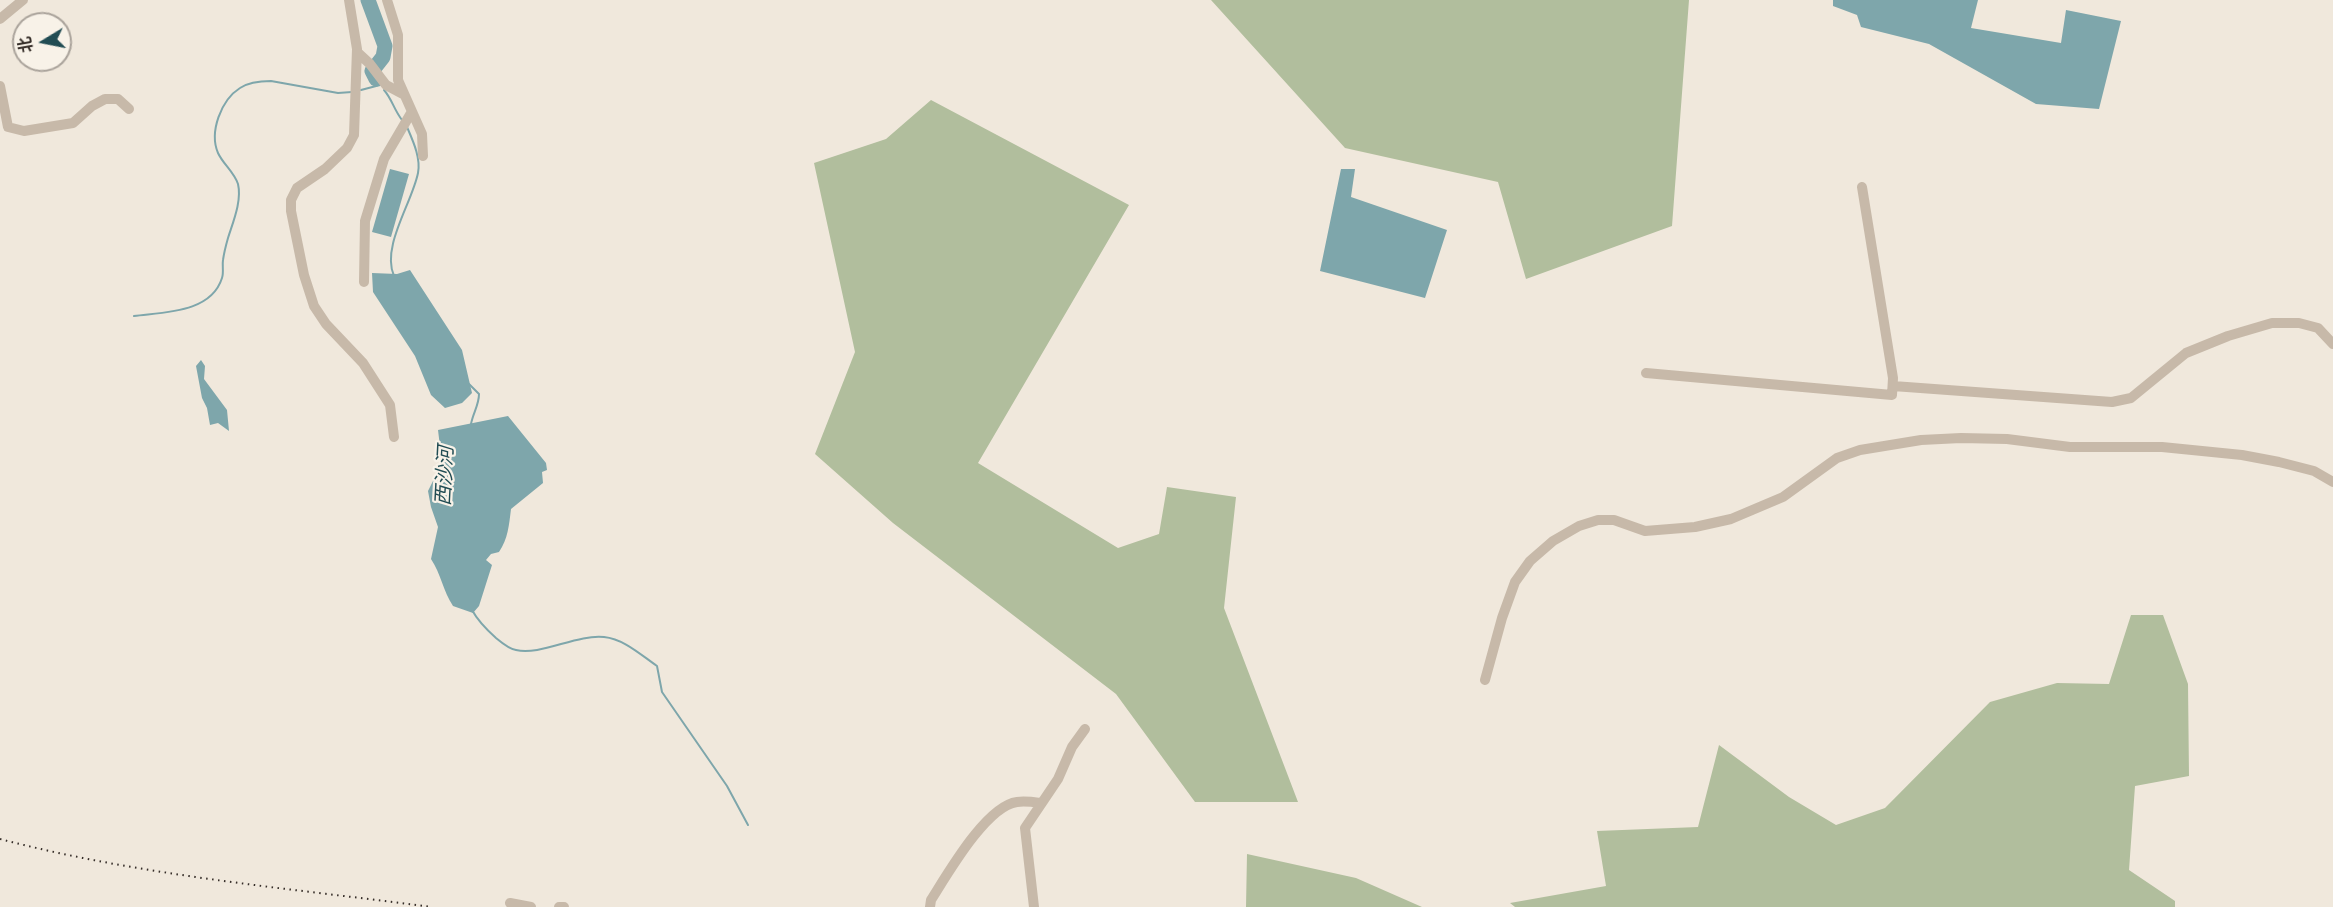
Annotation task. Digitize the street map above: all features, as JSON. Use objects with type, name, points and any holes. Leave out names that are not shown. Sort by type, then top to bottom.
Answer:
[{"type":"street","points":[[0,19],[23,0]]},
{"type":"street","points":[[350,0],[357,52],[354,135],[346,148],[325,169],[297,188],[291,200],[291,211],[304,275],[314,306],[326,324],[363,363],[390,405],[394,437]]},
{"type":"street","points":[[387,0],[398,35],[398,80],[422,134],[423,156]]},
{"type":"street","points":[[357,52],[370,64],[386,85],[403,94]]},
{"type":"street","points":[[0,86],[8,127],[24,131],[72,123],[92,106],[105,99],[118,99],[129,109]]},
{"type":"street","points":[[364,282],[365,221],[384,159],[411,113]]},
{"type":"street","points":[[1646,373],[1892,395],[1893,378],[1862,187]]},
{"type":"street","points":[[1893,386],[2112,402],[2131,398],[2186,353],[2228,336],[2272,323],[2299,323],[2318,328],[2333,344]]},
{"type":"street","points":[[1485,680],[1502,618],[1515,582],[1530,561],[1553,541],[1579,526],[1598,520],[1614,520],[1645,531],[1695,527],[1731,519],[1783,497],[1837,458],[1860,450],[1921,440],[1961,438],[2007,439],[2070,447],[2162,447],[2242,455],[2279,462],[2314,471],[2333,482]]},
{"type":"street","points":[[1034,907],[1025,828],[1058,779],[1072,747],[1085,729]]},
{"type":"street","points":[[930,907],[931,900],[975,834],[996,813],[1015,802],[1041,803]]},
{"type":"street","points":[[510,903],[531,907]]},
{"type":"green space","points":[[1211,0],[1689,0],[1672,226],[1526,279],[1498,182],[1345,148]]},
{"type":"green space","points":[[931,100],[1129,205],[978,463],[1118,548],[1159,534],[1167,487],[1236,497],[1224,608],[1298,802],[1195,802],[1116,694],[893,523],[815,454],[855,352],[814,163],[886,139]]},
{"type":"green space","points":[[2131,615],[2163,615],[2188,684],[2189,776],[2135,786],[2129,870],[2175,901],[2175,907],[1515,907],[1510,903],[1606,886],[1597,831],[1698,827],[1719,745],[1789,797],[1836,825],[1885,808],[1990,702],[2057,683],[2109,684]]},
{"type":"green space","points":[[1247,854],[1356,878],[1422,907],[1246,907]]},
{"type":"water","points":[[1833,0],[1978,0],[1971,28],[2061,43],[2066,10],[2121,21],[2099,109],[2036,104],[1929,44],[1861,27],[1857,15],[1833,6]]},
{"type":"water","points":[[390,169],[409,174],[391,237],[372,232]]},
{"type":"water","points":[[1341,169],[1355,169],[1351,197],[1447,230],[1425,298],[1320,271]]},
{"type":"water","points":[[410,270],[462,350],[472,393],[462,403],[445,408],[431,395],[415,356],[373,292],[372,273],[397,274]]},
{"type":"water","points":[[201,360],[205,366],[204,379],[227,410],[229,431],[218,423],[210,425],[196,366]]},
{"type":"water","points":[[508,416],[546,463],[547,470],[542,472],[543,483],[511,509],[508,532],[502,547],[499,552],[491,554],[486,560],[492,565],[479,606],[473,613],[453,606],[431,559],[438,527],[428,491],[442,463],[438,430]]},
{"type":"waterway","name":"西沙河","points":[[368,0],[385,46],[383,57],[372,71],[376,79]]},
{"type":"waterway","points":[[134,316],[185,309],[197,304],[216,290],[222,278],[224,255],[239,191],[236,180],[218,153],[215,136],[222,108],[233,93],[247,84],[271,81],[338,93],[352,92]]},
{"type":"waterway","points":[[361,90],[380,85]]},
{"type":"waterway","name":"西沙河","points":[[384,90],[402,120]]},
{"type":"waterway","name":"西沙河","points":[[394,276],[391,252],[415,185],[419,167],[416,150],[407,127]]},
{"type":"waterway","name":"西沙河","points":[[469,384],[479,394],[471,424]]},
{"type":"waterway","name":"西沙河","points":[[472,610],[489,632],[513,649],[536,650],[582,639],[604,637],[625,644],[657,666],[662,692],[727,786],[748,825]]},
{"type":"railway","points":[[0,839],[53,852],[161,872],[432,907]]}]
